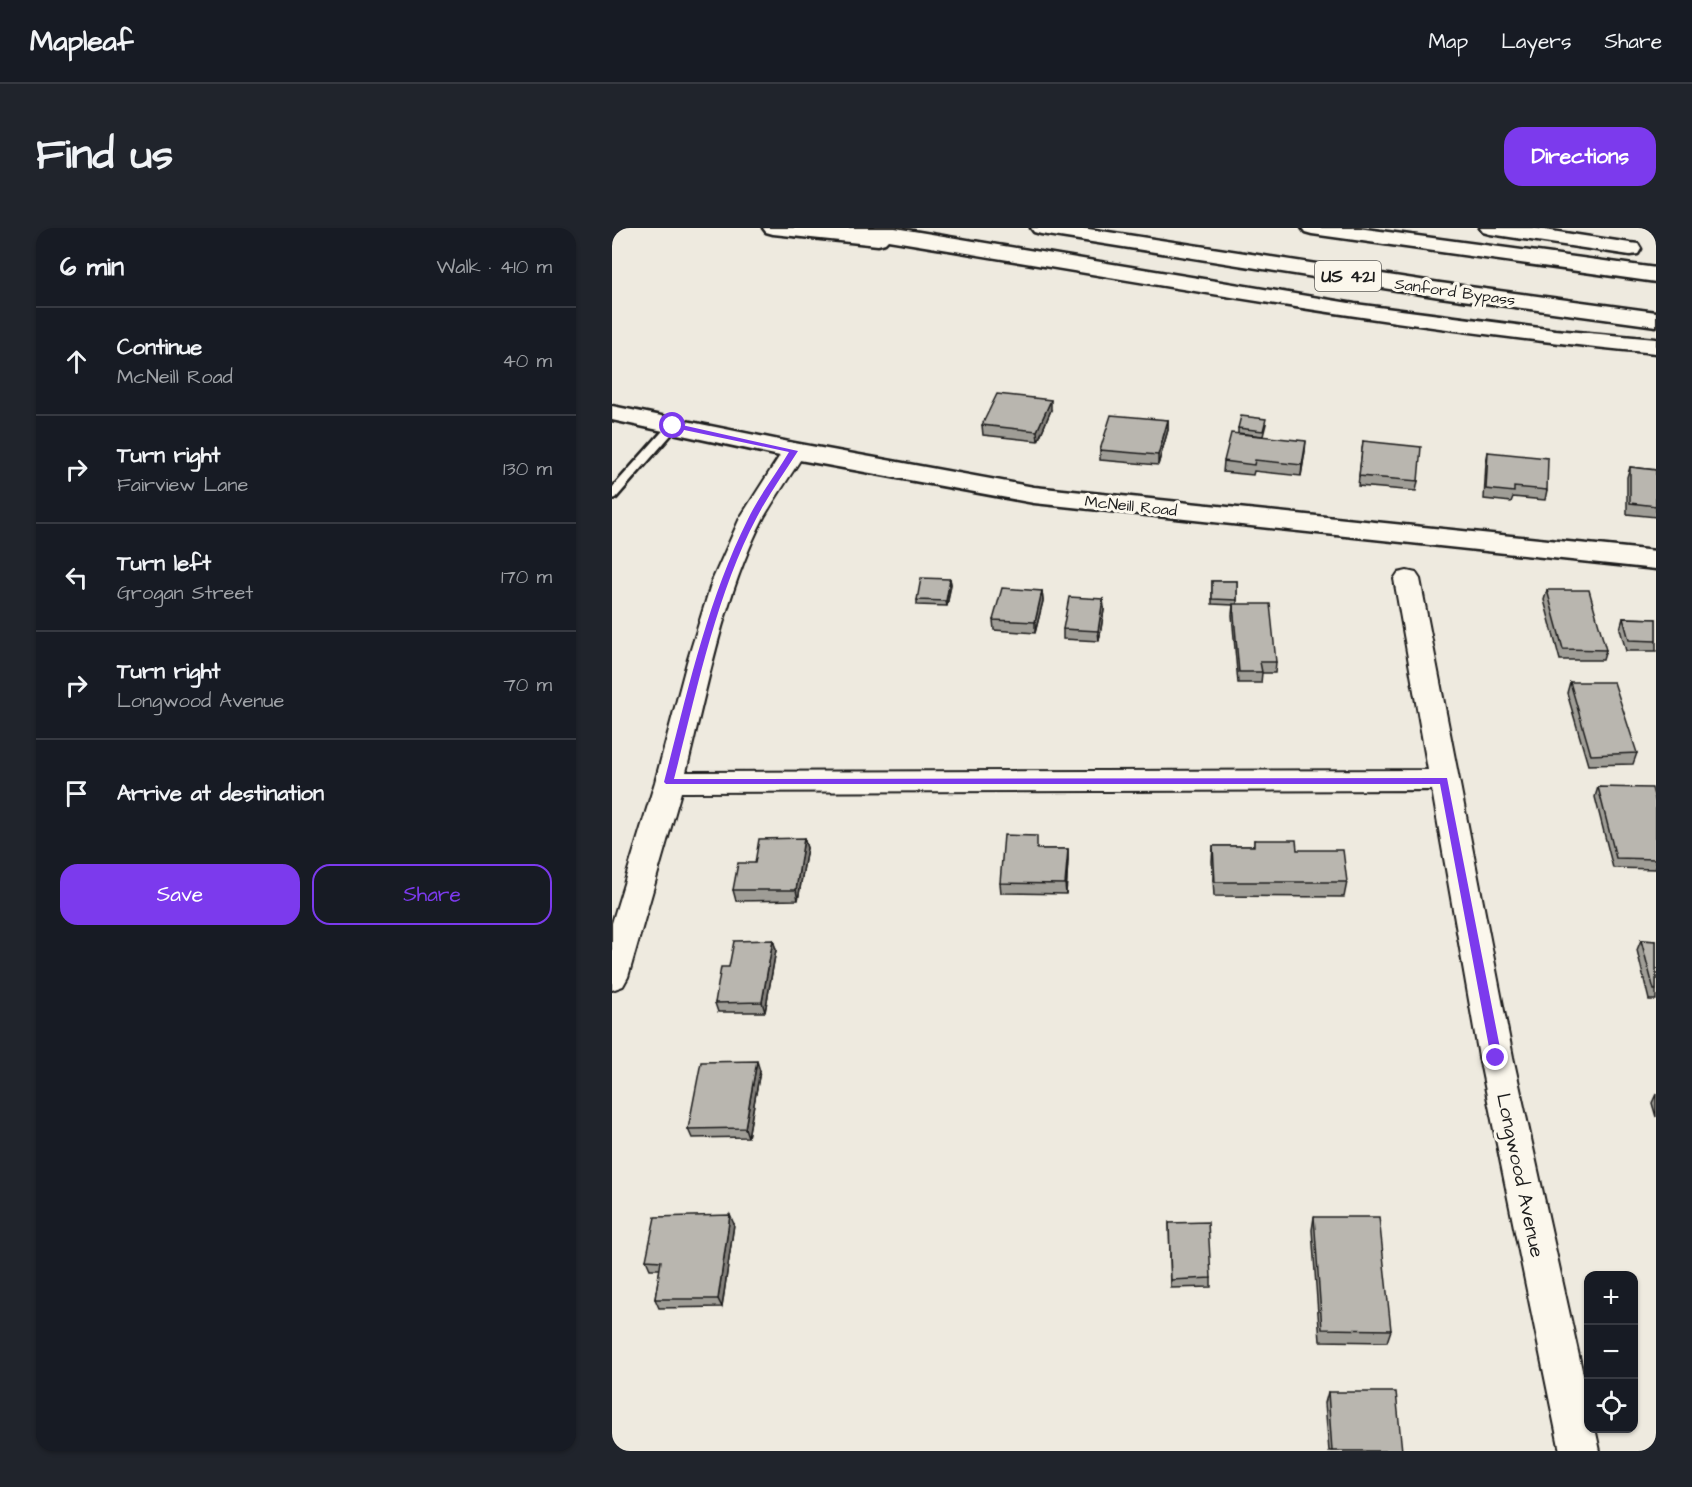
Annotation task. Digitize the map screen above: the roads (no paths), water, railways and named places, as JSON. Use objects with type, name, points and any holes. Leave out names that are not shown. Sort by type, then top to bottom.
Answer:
[{"type":"main road","points":[[773,228],[879,239],[1052,267],[1092,270],[1477,329],[1656,346]]},
{"type":"main road","points":[[857,228],[1056,261],[1092,270]]},
{"type":"main road","name":"Sanford Bypass","points":[[1041,228],[1428,288],[1656,319]]},
{"type":"main road","name":"US 421","points":[[1312,228],[1656,275]]},
{"type":"main road","points":[[1490,228],[1644,252]]},
{"type":"main road","name":"McNeill Road","points":[[612,413],[794,451],[1034,495],[1656,560]]},
{"type":"street","points":[[612,977],[669,782],[700,662],[726,581],[752,518],[794,451]]},
{"type":"street","name":"Longwood Avenue","points":[[1407,579],[1496,1058],[1580,1451]]},
{"type":"street","points":[[669,782],[1444,780]]},
{"type":"lane","points":[[612,495],[673,426]]}]
